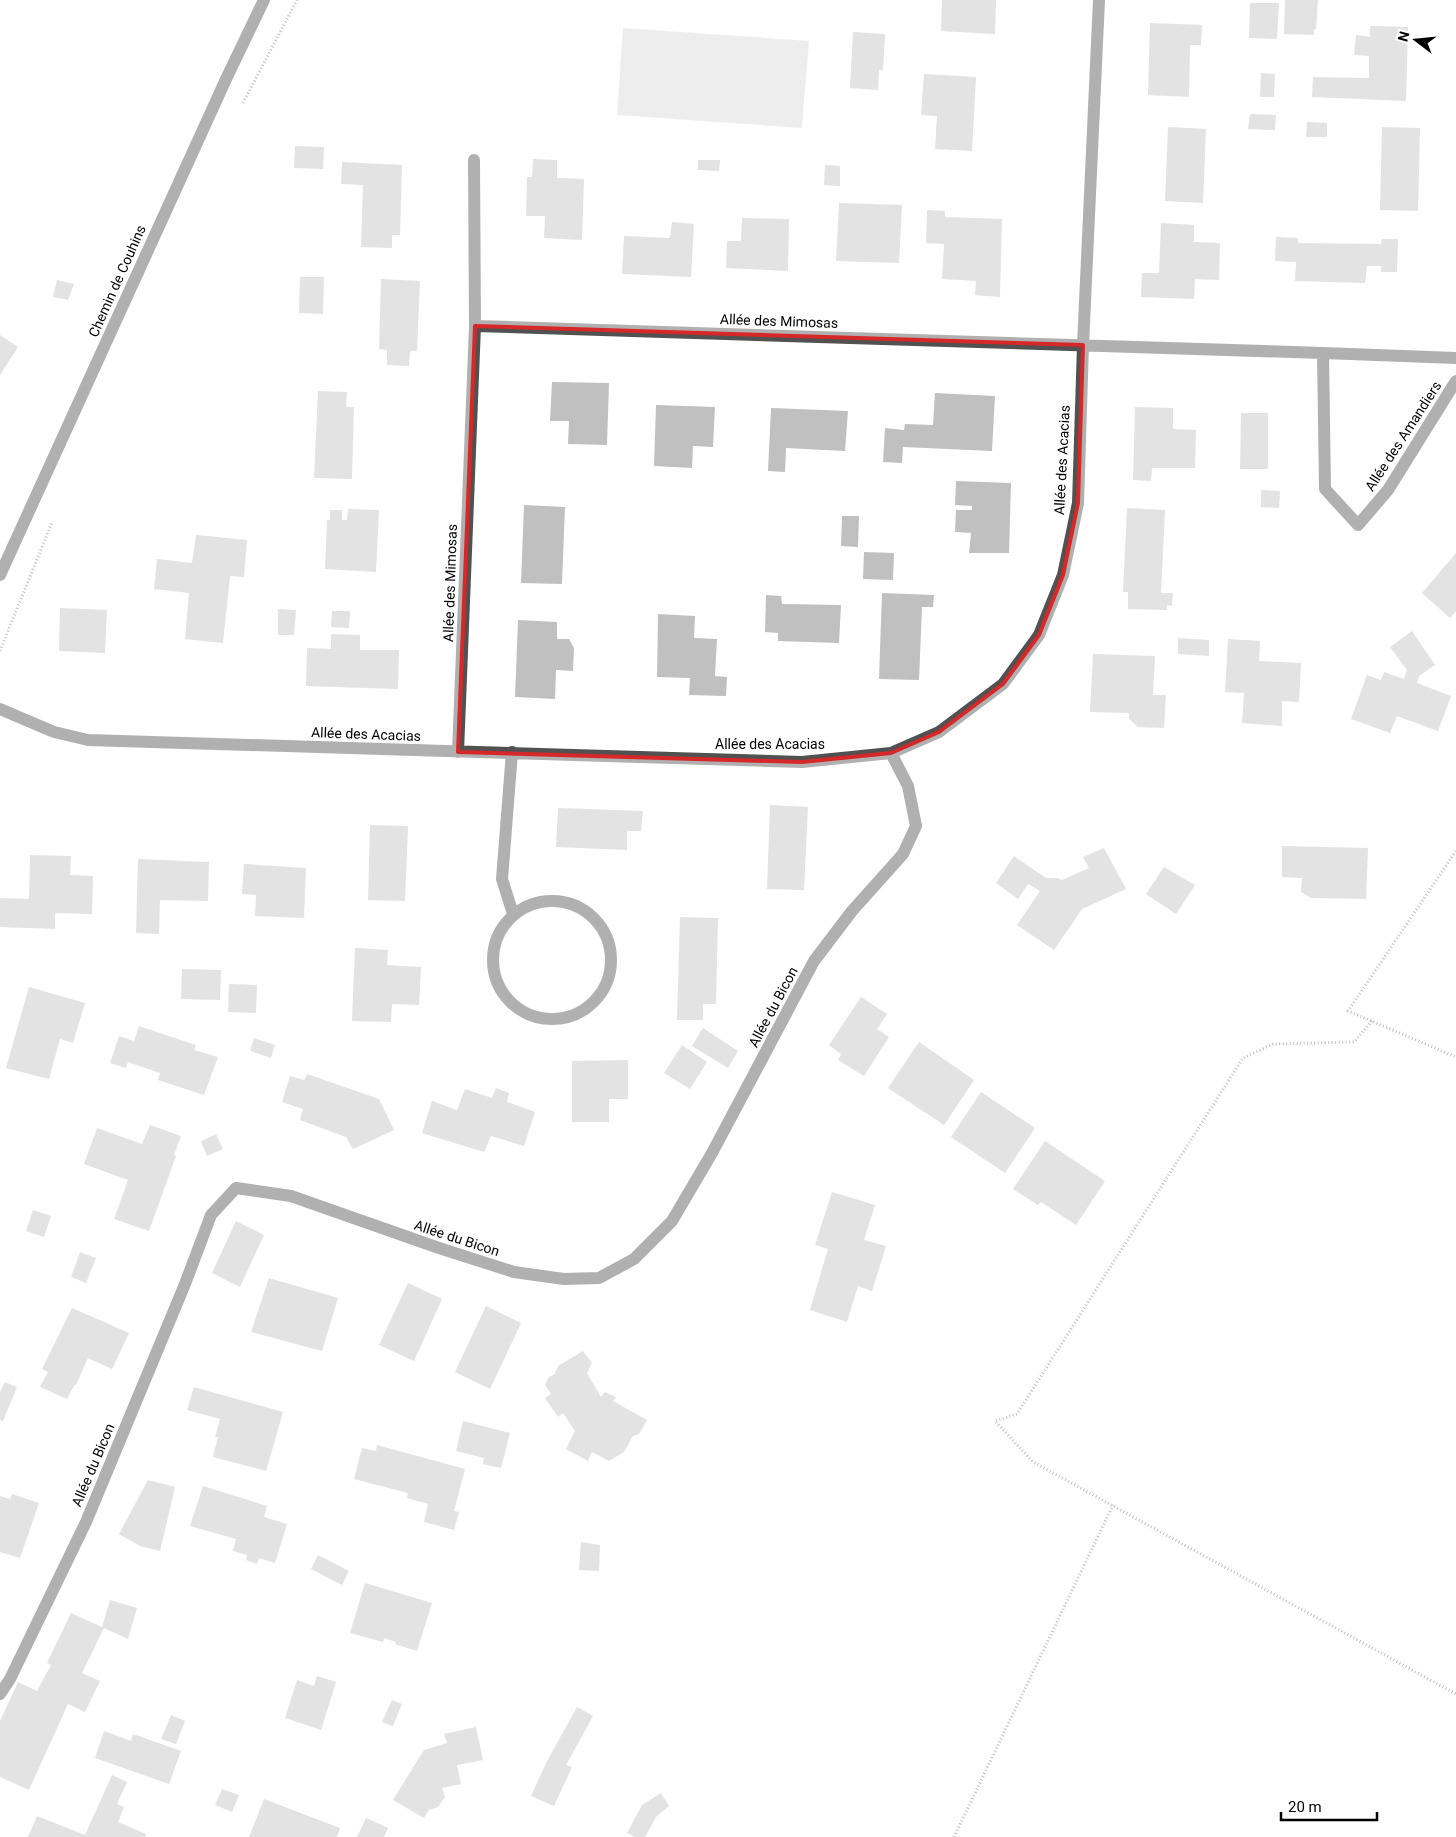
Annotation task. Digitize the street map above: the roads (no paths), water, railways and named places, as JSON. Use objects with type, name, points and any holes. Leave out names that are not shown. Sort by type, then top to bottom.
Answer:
[{"type":"street","name":"Chemin de Couhins","points":[[0,575],[264,0]]},
{"type":"street","name":"Allée des Acacias","points":[[0,709],[54,732],[88,740],[802,762],[891,753],[939,732],[1002,684],[1039,635],[1063,575],[1078,502],[1083,345],[1099,0]]},
{"type":"street","name":"Allée des Mimosas","points":[[458,752],[475,326],[474,160]]},
{"type":"street","name":"Allée des Mimosas","points":[[475,326],[1083,345]]},
{"type":"street","points":[[1083,345],[1456,358]]},
{"type":"street","name":"Allée des Amandiers","points":[[1323,353],[1324,489],[1358,525],[1388,490],[1456,381]]},
{"type":"street","points":[[512,752],[502,878],[513,914]]},
{"type":"street","name":"Allée du Bicon","points":[[0,1694],[10,1679],[86,1522],[185,1284],[211,1215],[236,1188],[290,1196],[514,1272],[564,1278],[599,1278],[634,1259],[672,1221],[712,1154],[814,961],[852,911],[903,854],[916,826],[908,786],[891,753]]},
{"type":"street","points":[[551,899],[572,903],[589,912],[603,928],[611,947],[612,968],[605,987],[593,1004],[575,1015],[557,1020],[538,1018],[521,1011],[507,999],[497,983],[492,965],[494,946],[501,929],[513,914],[530,904],[551,899]]}]
